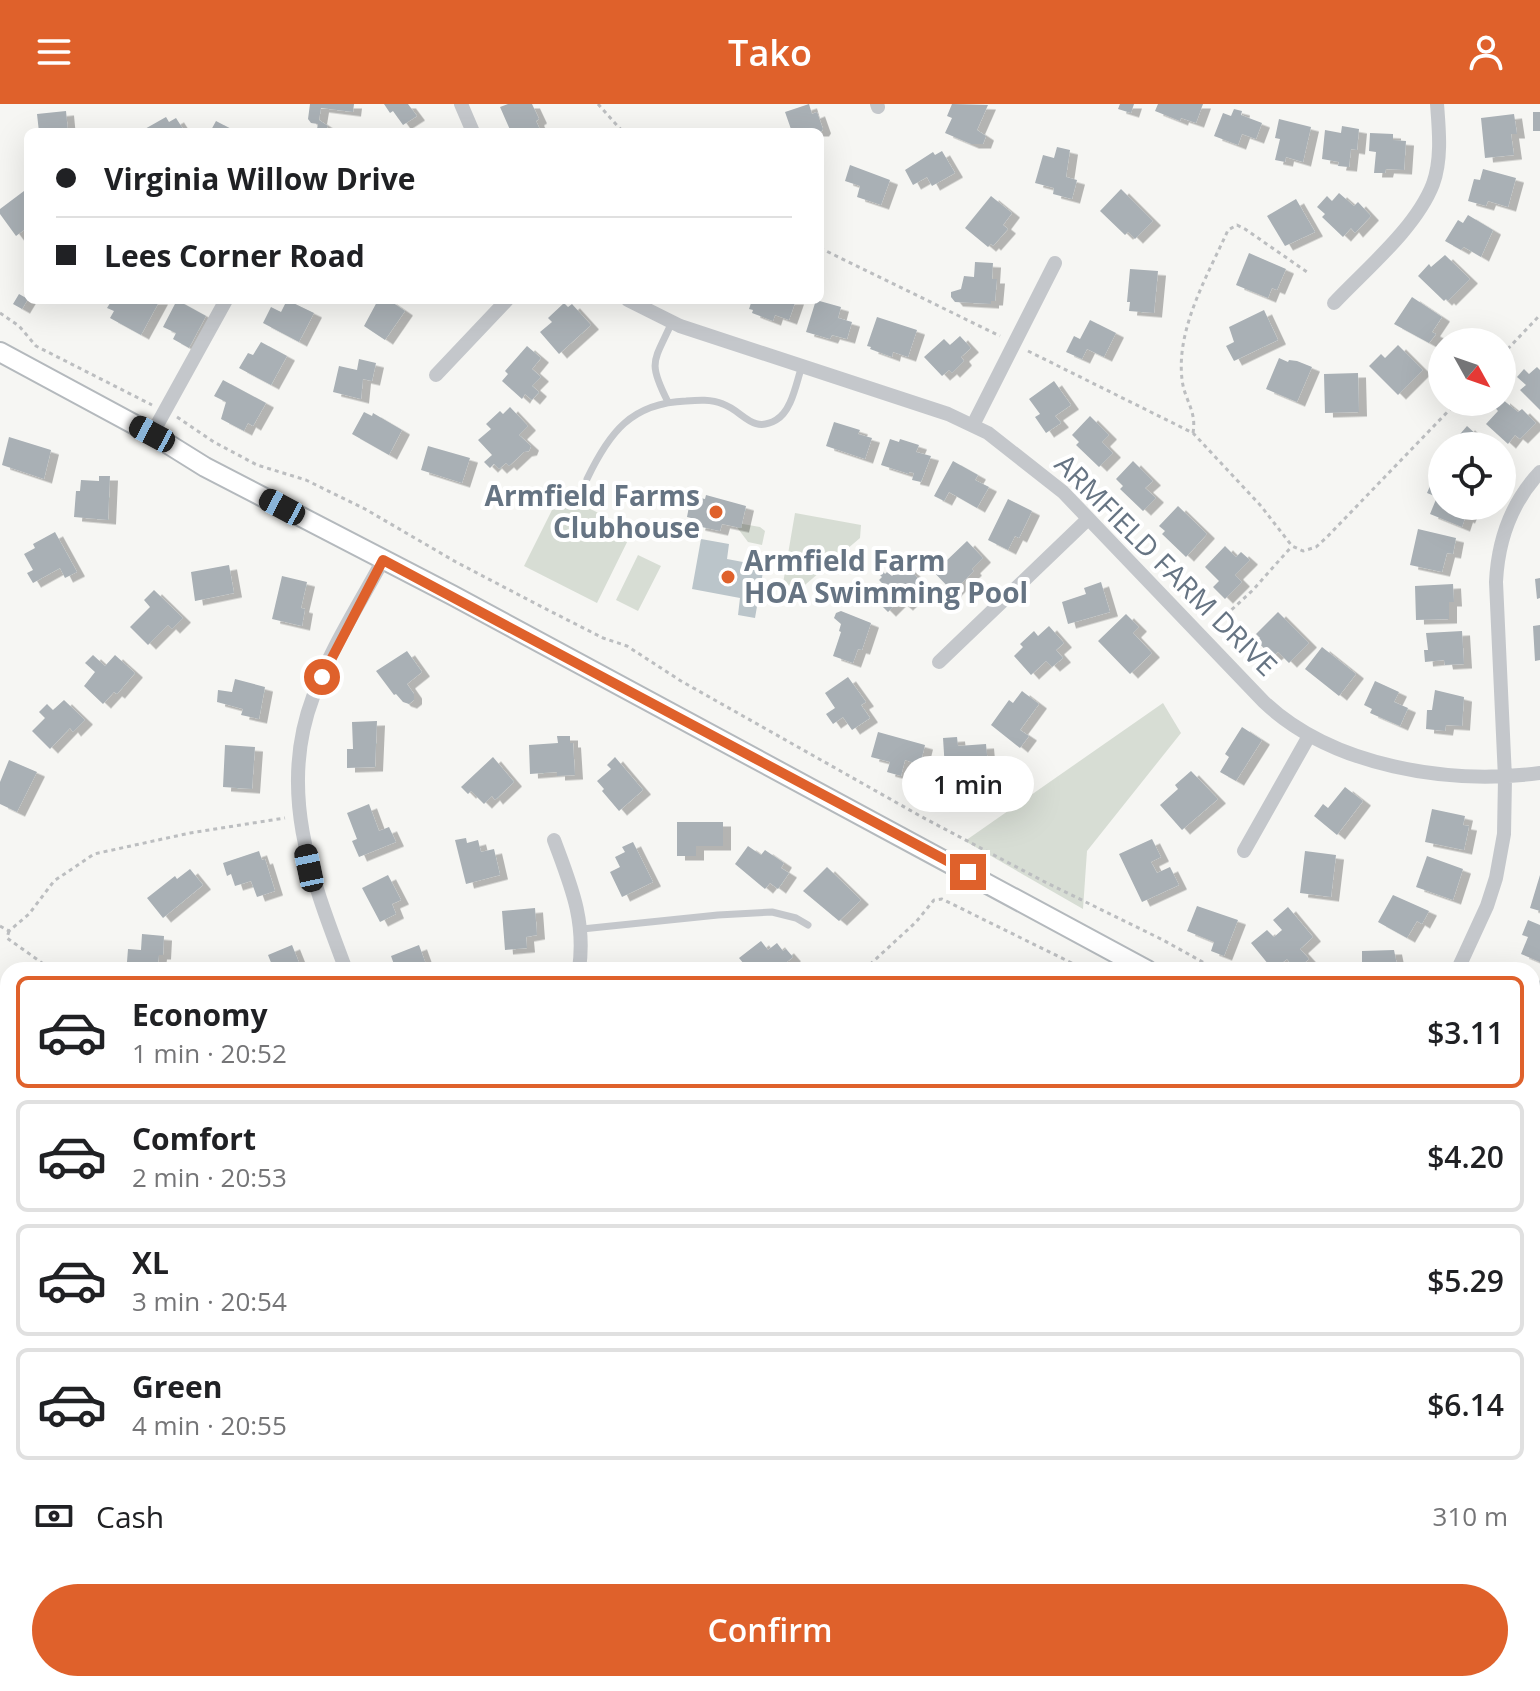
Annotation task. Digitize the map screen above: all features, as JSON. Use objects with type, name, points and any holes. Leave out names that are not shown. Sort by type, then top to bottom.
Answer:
[{"type":"street","points":[[461,104],[471,128]]},
{"type":"street","points":[[1334,303],[1420,210],[1433,184],[1438,160],[1437,104]]},
{"type":"street","points":[[973,425],[1055,263]]},
{"type":"street","points":[[152,434],[224,304]]},
{"type":"street","points":[[436,375],[503,304]]},
{"type":"street","name":"ARMFIELD FARM DRIVE","points":[[636,304],[672,322],[973,425],[1038,471],[1283,719],[1309,736],[1383,763],[1443,776],[1505,778],[1540,773]]},
{"type":"street","points":[[0,352],[152,434],[205,467],[662,707],[1132,962]]},
{"type":"street","points":[[1461,962],[1487,906],[1504,834],[1505,778],[1497,560],[1508,519],[1540,472]]},
{"type":"street","points":[[939,662],[1088,519]]},
{"type":"street","points":[[343,962],[309,868],[299,815],[299,758],[313,697],[330,658],[383,560]]},
{"type":"street","points":[[1244,851],[1309,736]]},
{"type":"street","points":[[554,840],[582,929],[580,962]]},
{"type":"lane","points":[[668,402],[653,367],[672,322]]},
{"type":"lane","points":[[587,479],[604,444],[621,426],[639,413],[668,402],[697,400],[721,403],[751,424],[763,425],[776,421],[785,413],[802,366]]},
{"type":"lane","points":[[582,929],[772,912],[796,918],[808,925]]},
{"type":"path","points":[[598,104],[619,128]]},
{"type":"path","points":[[1193,433],[1195,420],[1182,382],[1182,358],[1192,311],[1228,230],[1237,225],[1245,229],[1307,272]]},
{"type":"path","points":[[824,250],[1193,433],[1261,506],[1292,546],[1303,551],[1316,547],[1327,537],[1444,416]]},
{"type":"path","points":[[0,313],[19,326],[36,346],[139,400],[166,409],[214,442],[257,465],[306,480],[365,509],[544,608],[603,638],[627,646],[681,681],[922,817],[1203,962]]},
{"type":"path","points":[[1516,340],[1540,315]]},
{"type":"path","points":[[1202,637],[1253,590],[1292,546]]},
{"type":"path","points":[[41,962],[7,938],[9,931],[29,914],[54,881],[94,854],[190,833],[299,815]]},
{"type":"path","points":[[873,962],[916,922],[934,900],[942,899],[1070,962]]},
{"type":"path","points":[[0,926],[9,931]]},
{"type":"shaded area","points":[[560,494],[633,530],[597,603],[524,566]]},
{"type":"shaded area","points":[[795,513],[861,525],[860,538],[779,607]]},
{"type":"shaded area","points":[[737,523],[760,527],[765,531],[762,545],[748,542]]},
{"type":"shaded area","name":"Armfield Farm HOA Swimming Pool","points":[[701,539],[729,544],[727,559],[764,566],[755,618],[738,615],[740,598],[692,589]]},
{"type":"shaded area","points":[[638,555],[661,566],[638,611],[616,600]]},
{"type":"shaded area","points":[[1163,703],[1181,733],[1087,851],[1083,909],[965,841]]},
{"type":"building","points":[[310,104],[354,104],[353,112],[321,108],[319,120],[327,128],[317,128],[318,124],[308,119]]},
{"type":"building","points":[[384,104],[408,104],[417,116],[403,125]]},
{"type":"building","points":[[532,104],[539,119],[536,121],[539,128],[509,128],[500,107]]},
{"type":"building","points":[[809,104],[812,114],[817,112],[823,128],[791,128],[785,112]]},
{"type":"building","points":[[952,104],[988,105],[977,130],[986,136],[983,144],[971,144],[945,133],[952,118],[947,116]]},
{"type":"building","points":[[1120,104],[1134,104],[1131,113],[1118,109]]},
{"type":"building","points":[[1158,104],[1203,104],[1196,123],[1181,118],[1180,121],[1155,111]]},
{"type":"building","points":[[1234,109],[1262,123],[1256,139],[1242,134],[1238,145],[1214,136],[1223,113],[1231,116]]},
{"type":"building","points":[[66,111],[68,128],[39,128],[37,114]]},
{"type":"building","points":[[1533,112],[1540,112],[1540,131],[1533,131]]},
{"type":"building","points":[[1514,114],[1517,134],[1511,134],[1514,155],[1485,158],[1481,118]]},
{"type":"building","points":[[166,117],[169,122],[176,118],[182,128],[147,128]]},
{"type":"building","points":[[1279,119],[1311,127],[1303,162],[1286,157],[1285,162],[1275,160],[1280,139],[1275,138]]},
{"type":"building","points":[[216,121],[229,128],[212,128]]},
{"type":"building","points":[[1342,126],[1359,129],[1357,150],[1351,149],[1349,167],[1322,159],[1325,130],[1341,133]]},
{"type":"building","points":[[1370,133],[1393,134],[1393,140],[1406,141],[1404,170],[1386,169],[1385,173],[1374,173],[1376,152],[1369,151]]},
{"type":"building","points":[[1057,147],[1070,150],[1066,177],[1077,180],[1072,199],[1053,194],[1054,188],[1035,183],[1043,155],[1054,158]]},
{"type":"building","points":[[942,151],[955,173],[932,186],[927,177],[913,185],[905,170],[933,152],[935,155]]},
{"type":"building","points":[[850,165],[890,180],[881,205],[857,197],[860,186],[845,181]]},
{"type":"building","points":[[1483,169],[1516,178],[1508,207],[1488,201],[1486,206],[1468,201],[1474,179],[1480,180]]},
{"type":"building","points":[[1121,189],[1153,221],[1135,239],[1128,232],[1125,235],[1100,211]]},
{"type":"building","points":[[24,191],[24,230],[16,236],[0,214],[0,209]]},
{"type":"building","points":[[1339,193],[1354,206],[1358,202],[1371,216],[1355,233],[1351,228],[1343,237],[1322,217],[1325,214],[1317,207],[1327,196],[1332,201]]},
{"type":"building","points":[[991,196],[1012,213],[1003,225],[1008,229],[993,246],[988,247],[965,228]]},
{"type":"building","points":[[1296,199],[1315,232],[1285,246],[1267,216]]},
{"type":"building","points":[[1468,215],[1493,230],[1481,257],[1445,241],[1458,220],[1463,223]]},
{"type":"building","points":[[1249,253],[1286,269],[1277,290],[1272,288],[1268,298],[1236,285]]},
{"type":"building","points":[[1445,255],[1470,279],[1448,301],[1444,301],[1418,276],[1429,264],[1431,267]]},
{"type":"building","points":[[975,262],[993,263],[992,279],[997,279],[995,301],[991,304],[955,302],[951,297],[951,292],[961,289],[964,276],[974,277]]},
{"type":"building","points":[[1130,269],[1158,271],[1154,313],[1129,311]]},
{"type":"building","points":[[19,294],[24,297],[22,309],[13,304]]},
{"type":"building","points":[[1412,297],[1442,317],[1435,328],[1428,328],[1428,342],[1394,324]]},
{"type":"building","points":[[824,302],[841,307],[838,318],[852,322],[847,339],[832,335],[830,339],[806,332],[815,304]]},
{"type":"building","points":[[110,304],[158,304],[141,335],[110,318],[114,311],[107,308]]},
{"type":"building","points":[[175,304],[184,304],[206,316],[189,348],[173,339],[176,333],[163,327]]},
{"type":"building","points":[[285,304],[295,304],[314,313],[299,342],[263,323],[271,307],[281,312]]},
{"type":"building","points":[[376,304],[395,304],[405,311],[385,340],[364,326]]},
{"type":"building","points":[[563,304],[568,307],[572,304],[591,325],[559,354],[540,332],[552,322],[548,318]]},
{"type":"building","points":[[751,304],[795,304],[789,320],[775,315],[773,321],[749,309]]},
{"type":"building","points":[[1264,310],[1278,340],[1234,361],[1226,346],[1234,342],[1229,327]]},
{"type":"building","points":[[877,317],[917,330],[908,357],[893,352],[892,357],[867,346]]},
{"type":"building","points":[[1090,320],[1116,333],[1104,357],[1087,349],[1082,359],[1066,352],[1074,336],[1080,339]]},
{"type":"building","points":[[960,336],[971,348],[961,357],[964,361],[952,373],[949,370],[942,376],[924,357],[944,339],[950,345]]},
{"type":"building","points":[[261,342],[287,356],[271,385],[239,368],[248,353],[253,355]]},
{"type":"building","points":[[1398,345],[1423,370],[1398,395],[1369,366],[1381,354],[1385,358]]},
{"type":"building","points":[[527,346],[541,358],[532,369],[541,377],[532,386],[539,392],[532,400],[525,394],[522,399],[502,381],[508,374],[505,371]]},
{"type":"building","points":[[1279,358],[1312,367],[1297,402],[1266,389]]},
{"type":"building","points":[[359,359],[376,363],[372,381],[363,379],[361,399],[333,392],[339,366],[357,370]]},
{"type":"building","points":[[1537,367],[1540,370],[1540,410],[1520,390],[1526,385],[1517,377],[1524,369],[1529,374]]},
{"type":"building","points":[[1358,373],[1359,412],[1325,413],[1324,374]]},
{"type":"building","points":[[223,380],[266,403],[253,426],[248,423],[244,431],[221,419],[226,402],[214,396]]},
{"type":"building","points":[[1054,381],[1071,405],[1055,416],[1061,423],[1046,433],[1035,417],[1040,414],[1029,399]]},
{"type":"building","points":[[510,407],[528,426],[519,435],[531,446],[509,466],[506,463],[499,469],[494,464],[490,468],[484,462],[492,455],[478,440],[491,429],[486,424],[500,411],[503,414]]},
{"type":"building","points":[[1522,409],[1536,423],[1520,439],[1516,432],[1495,432],[1486,424],[1493,416],[1516,416],[1516,410]]},
{"type":"building","points":[[364,412],[372,416],[373,413],[402,430],[389,455],[352,434]]},
{"type":"building","points":[[1090,416],[1109,435],[1102,442],[1113,453],[1099,467],[1076,445],[1079,442],[1072,435]]},
{"type":"building","points":[[834,422],[860,430],[858,434],[872,438],[865,459],[826,446]]},
{"type":"building","points":[[9,437],[51,450],[44,479],[2,465]]},
{"type":"building","points":[[890,439],[919,445],[916,452],[931,456],[921,482],[912,480],[914,473],[881,465]]},
{"type":"building","points":[[428,446],[470,458],[462,483],[421,470]]},
{"type":"building","points":[[953,461],[978,475],[975,480],[989,487],[977,508],[949,492],[944,501],[934,496]]},
{"type":"building","points":[[1133,461],[1153,481],[1145,488],[1156,498],[1143,511],[1120,489],[1123,486],[1116,479]]},
{"type":"building","points":[[99,476],[110,476],[108,520],[74,517],[76,491],[80,491],[81,480],[99,481]]},
{"type":"building","name":"Armfield Farms Clubhouse","points":[[706,495],[746,506],[741,528],[722,524],[720,531],[697,526],[699,520],[687,517],[691,496],[705,499]]},
{"type":"building","points":[[1008,499],[1032,511],[1019,538],[1015,536],[1008,550],[988,540]]},
{"type":"building","points":[[1178,506],[1207,534],[1186,557],[1162,534],[1165,531],[1159,526]]},
{"type":"building","points":[[1445,520],[1464,520],[1462,527]]},
{"type":"building","points":[[1418,529],[1456,538],[1453,554],[1447,553],[1442,572],[1410,565]]},
{"type":"building","points":[[55,532],[77,572],[65,578],[60,568],[33,583],[27,573],[33,570],[24,554],[35,548],[33,544]]},
{"type":"building","points":[[967,541],[983,558],[953,592],[926,564],[936,555],[944,563]]},
{"type":"building","points":[[1225,546],[1236,557],[1241,552],[1250,560],[1235,575],[1242,582],[1225,599],[1213,587],[1219,581],[1205,567]]},
{"type":"building","points":[[904,564],[926,586],[905,606],[899,601],[888,612],[873,597],[884,585],[879,580],[880,575],[883,571],[892,576]]},
{"type":"building","points":[[229,565],[234,593],[195,601],[191,572]]},
{"type":"building","points":[[282,576],[307,582],[301,608],[305,609],[302,626],[272,619]]},
{"type":"building","points":[[1540,578],[1540,598],[1537,599],[1535,579]]},
{"type":"building","points":[[1101,582],[1110,612],[1068,624],[1062,602],[1086,594],[1084,588]]},
{"type":"building","points":[[1453,584],[1454,602],[1449,602],[1449,619],[1416,620],[1415,586]]},
{"type":"building","points":[[154,590],[183,618],[172,629],[168,625],[148,645],[130,627],[150,607],[144,600]]},
{"type":"building","points":[[841,611],[871,623],[862,650],[858,649],[853,663],[833,656],[841,632],[841,624],[834,618]]},
{"type":"building","points":[[1278,612],[1309,643],[1289,663],[1278,652],[1272,657],[1257,641],[1260,638],[1256,634]]},
{"type":"building","points":[[1126,614],[1139,627],[1133,633],[1152,653],[1130,674],[1098,641]]},
{"type":"building","points":[[1540,625],[1540,660],[1535,661],[1533,626]]},
{"type":"building","points":[[1049,626],[1064,643],[1056,650],[1063,658],[1052,667],[1046,661],[1031,675],[1014,656],[1023,647],[1020,644],[1034,631],[1038,636]]},
{"type":"building","points":[[1462,631],[1464,664],[1445,665],[1444,660],[1425,662],[1424,650],[1428,650],[1426,633]]},
{"type":"building","points":[[1322,647],[1356,674],[1339,696],[1305,669]]},
{"type":"building","points":[[407,651],[422,672],[407,684],[414,694],[414,700],[409,704],[394,695],[376,671]]},
{"type":"building","points":[[93,655],[105,666],[115,655],[135,673],[117,694],[114,692],[103,704],[84,686],[95,672],[85,663]]},
{"type":"building","points":[[848,677],[866,702],[861,705],[870,718],[852,730],[843,717],[833,724],[826,714],[835,708],[825,693]]},
{"type":"building","points":[[235,679],[265,687],[259,719],[241,715],[243,709],[217,702],[218,690],[232,692]]},
{"type":"building","points":[[1375,681],[1399,692],[1394,702],[1408,708],[1400,726],[1370,713],[1372,709],[1364,705]]},
{"type":"building","points":[[1435,690],[1464,697],[1462,726],[1446,725],[1445,731],[1426,729],[1427,710],[1432,710]]},
{"type":"building","points":[[1022,691],[1039,704],[1020,730],[1029,736],[1020,748],[991,725],[1009,700],[1013,703]]},
{"type":"building","points":[[64,700],[85,720],[73,732],[70,728],[50,749],[32,731],[45,718],[39,712],[47,704],[53,710]]},
{"type":"building","points":[[377,721],[375,767],[347,768],[347,749],[353,749],[352,722]]},
{"type":"building","points":[[1242,727],[1262,740],[1236,781],[1220,772],[1229,757],[1225,754]]},
{"type":"building","points":[[878,732],[925,745],[920,765],[905,760],[901,776],[887,772],[890,762],[871,757]]},
{"type":"building","points":[[557,736],[570,736],[575,775],[557,776],[557,772],[530,774],[529,745],[558,743]]},
{"type":"building","points":[[957,737],[958,746],[986,744],[988,766],[945,769],[943,738]]},
{"type":"building","points":[[225,745],[255,747],[252,789],[223,787]]},
{"type":"building","points":[[493,757],[514,782],[495,800],[492,796],[484,804],[471,791],[468,794],[461,787]]},
{"type":"building","points":[[615,757],[643,790],[619,811],[597,781],[611,769],[607,765]]},
{"type":"building","points":[[9,760],[37,772],[17,812],[0,804],[0,782]]},
{"type":"building","points":[[1191,771],[1218,799],[1182,830],[1160,805],[1178,789],[1175,785]]},
{"type":"building","points":[[1345,787],[1363,801],[1337,835],[1314,816],[1323,804],[1328,808]]},
{"type":"building","points":[[369,804],[379,831],[389,827],[396,842],[359,857],[352,841],[357,839],[347,813]]},
{"type":"building","points":[[1432,809],[1465,816],[1463,825],[1469,826],[1464,850],[1425,842]]},
{"type":"building","points":[[677,822],[723,822],[723,846],[696,846],[696,856],[677,856]]},
{"type":"building","points":[[466,838],[467,843],[478,840],[481,852],[494,849],[500,875],[466,884],[455,840]]},
{"type":"building","points":[[1152,839],[1161,857],[1151,862],[1157,873],[1170,867],[1179,885],[1142,902],[1119,854]]},
{"type":"building","points":[[633,842],[653,882],[622,897],[610,872],[620,867],[615,857],[625,852],[622,847]]},
{"type":"building","points":[[748,846],[761,855],[765,850],[784,863],[781,868],[789,873],[778,889],[770,883],[765,889],[735,864]]},
{"type":"building","points":[[259,851],[262,860],[265,859],[275,891],[257,897],[251,881],[235,886],[231,874],[227,876],[223,863]]},
{"type":"building","points":[[1305,851],[1336,855],[1331,897],[1300,893]]},
{"type":"building","points":[[1427,856],[1463,869],[1453,900],[1416,887]]},
{"type":"building","points":[[827,867],[861,900],[839,921],[803,891]]},
{"type":"building","points":[[190,869],[203,885],[163,918],[147,898],[175,876],[177,879]]},
{"type":"building","points":[[388,875],[401,900],[392,904],[396,914],[380,922],[362,888]]},
{"type":"building","points":[[1540,875],[1540,911],[1530,908]]},
{"type":"building","points":[[1393,895],[1429,911],[1422,924],[1417,921],[1407,938],[1378,922]]},
{"type":"building","points":[[1197,906],[1238,920],[1224,956],[1211,951],[1214,942],[1187,931]]},
{"type":"building","points":[[1288,907],[1313,937],[1300,949],[1309,959],[1305,962],[1289,962],[1287,959],[1283,962],[1266,962],[1251,943],[1267,930],[1274,937],[1282,930],[1273,920]]},
{"type":"building","points":[[535,908],[537,935],[526,937],[527,948],[505,950],[502,911]]},
{"type":"building","points":[[1528,920],[1540,925],[1540,962],[1521,954],[1528,937],[1522,935]]},
{"type":"building","points":[[142,934],[164,936],[163,955],[159,955],[158,962],[127,962],[128,949],[141,950]]},
{"type":"building","points":[[761,941],[768,950],[777,943],[793,957],[787,962],[742,962],[739,958]]},
{"type":"building","points":[[292,945],[299,962],[271,962],[268,955]]},
{"type":"building","points":[[419,945],[425,962],[393,962],[391,956]]},
{"type":"building","points":[[1394,950],[1396,962],[1362,962],[1362,951]]},
{"type":"place","name":"Armfield Farms Clubhouse","points":[[716,512]]},
{"type":"place","name":"Armfield Farm HOA Swimming Pool","points":[[728,577]]},
{"type":"route","points":[[322,677],[383,560],[968,872]]}]
